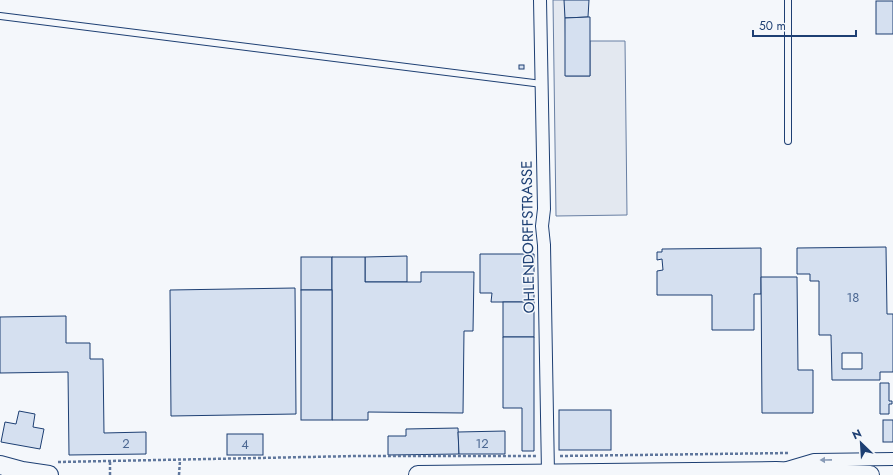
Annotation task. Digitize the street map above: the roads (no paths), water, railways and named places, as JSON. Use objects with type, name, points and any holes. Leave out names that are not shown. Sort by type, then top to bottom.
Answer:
[{"type":"main road","points":[[418,475],[548,464],[870,475]]},
{"type":"main road","points":[[0,465],[22,471],[53,468]]},
{"type":"street","name":"OHLENDORFFSTRASSE","points":[[540,0],[544,209],[542,226],[544,253],[548,464]]},
{"type":"street","points":[[776,471],[814,460],[893,459]]},
{"type":"lane","points":[[788,0],[788,141]]},
{"type":"lane","points":[[0,16],[542,84]]}]
